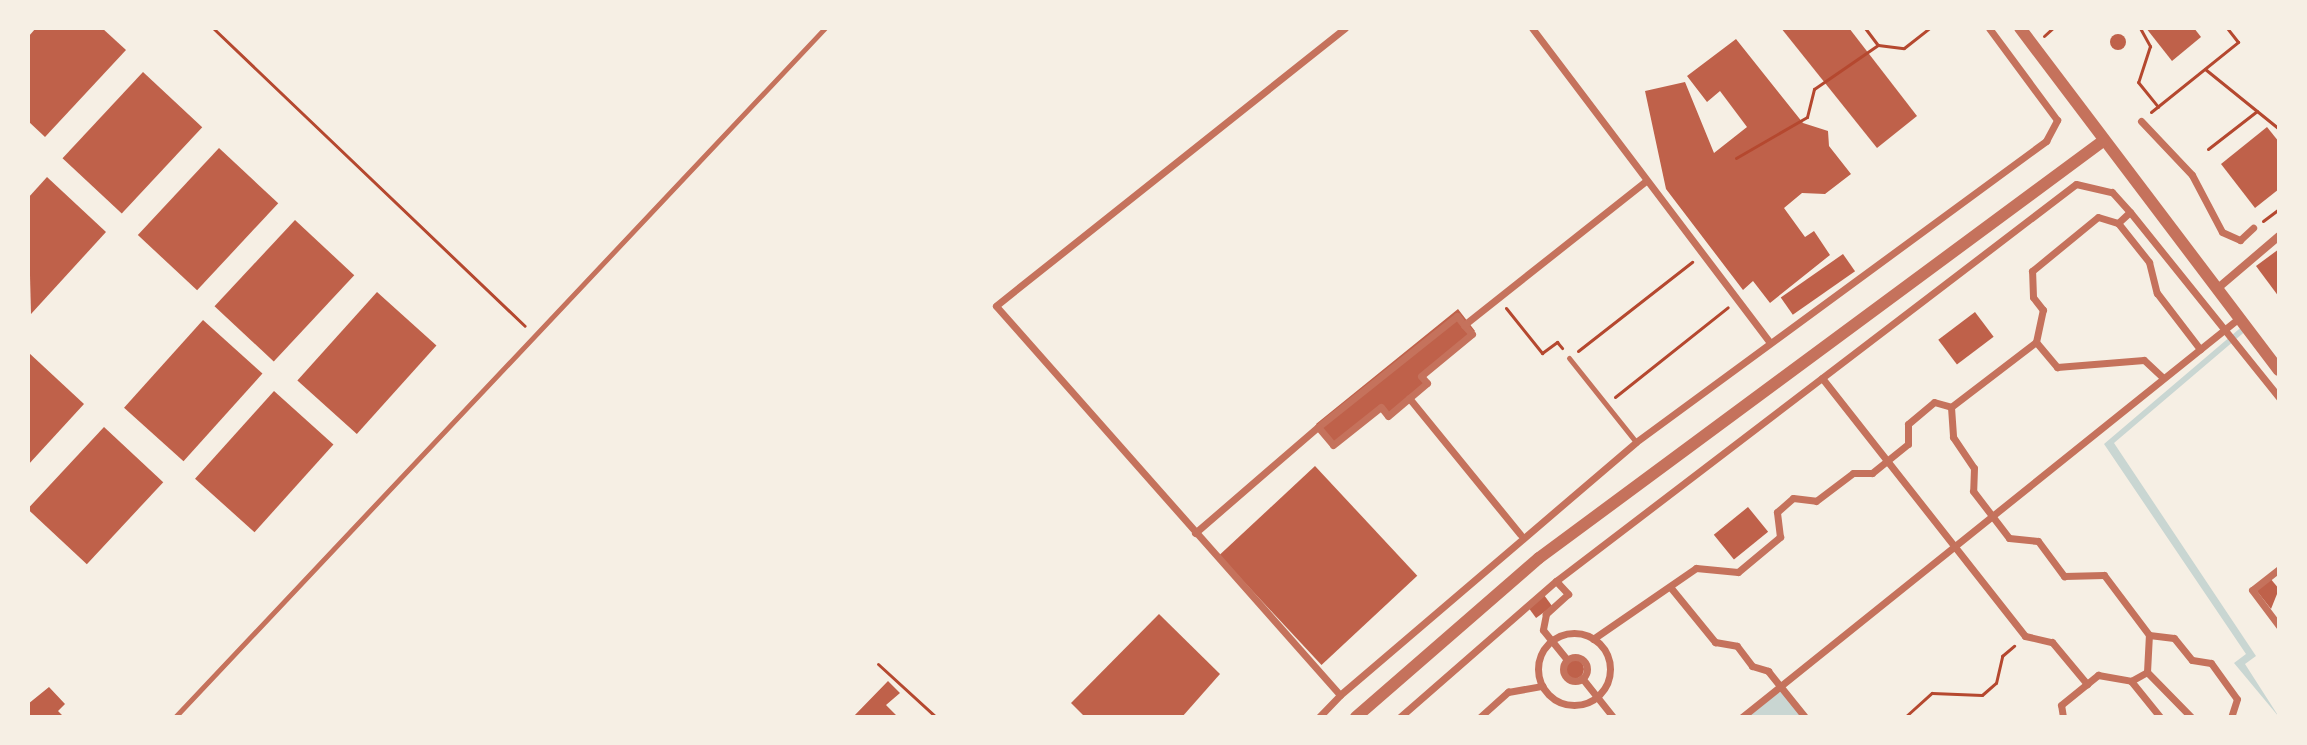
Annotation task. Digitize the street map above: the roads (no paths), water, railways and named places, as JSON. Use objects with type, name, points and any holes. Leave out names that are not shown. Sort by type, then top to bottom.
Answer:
[{"type":"street","points":[[1340,695],[996,306],[1345,28]]},
{"type":"street","points":[[1532,28],[1769,341]]},
{"type":"street","points":[[1319,717],[1520,534],[1636,442],[1769,341],[2046,141],[2057,120],[1989,28]]},
{"type":"street","points":[[2020,28],[2279,370]]},
{"type":"street","points":[[2141,121],[2192,175],[2222,232],[2240,240],[2253,228]]},
{"type":"street","points":[[1356,717],[1539,558],[2103,141]]},
{"type":"street","points":[[1464,325],[1646,181]]},
{"type":"street","points":[[1400,717],[1556,581],[2076,184],[2112,192],[2279,397]]},
{"type":"street","points":[[2118,223],[2130,212]]},
{"type":"street","points":[[1951,407],[2036,342],[2043,310],[2033,297],[2032,271],[2098,217],[2118,223],[2149,262],[2157,293],[2200,349]]},
{"type":"street","points":[[2218,288],[2279,236]]},
{"type":"street","points":[[1195,533],[1318,427],[1457,316],[1472,334],[1421,376],[1427,383],[1388,416],[1381,407],[1333,445],[1318,427]]},
{"type":"street","points":[[1742,717],[2240,317]]},
{"type":"street","points":[[2036,342],[2057,367],[2144,360],[2163,378]]},
{"type":"street","points":[[1822,378],[2025,636],[2052,642],[2087,684]]},
{"type":"street","points":[[1409,398],[1520,534]]},
{"type":"street","points":[[1593,639],[1696,568],[1738,572],[1780,537],[1777,512],[1793,498],[1816,501],[1853,473],[1872,473],[1908,444],[1908,424],[1925,409],[1934,402],[1951,407]]},
{"type":"street","points":[[1951,407],[1953,437],[1974,468],[1973,491],[2009,538],[2038,541],[2064,576],[2104,575],[2149,635],[2147,672],[2191,717]]},
{"type":"street","points":[[2279,569],[2252,590],[2279,626]]},
{"type":"street","points":[[1556,581],[1568,594],[1546,614],[1543,630],[1567,660],[1583,661],[1582,678]]},
{"type":"street","points":[[1671,588],[1715,642],[1737,646],[1780,686],[1805,717]]},
{"type":"street","points":[[2270,614],[2279,607]]},
{"type":"street","points":[[1480,717],[1508,692],[1542,686],[1570,705],[1597,696],[1610,669],[1593,639],[1571,633],[1551,640],[1538,663],[1542,686]]},
{"type":"street","points":[[2149,635],[2174,638],[2192,660],[2211,663],[2237,699],[2231,717]]},
{"type":"street","points":[[1567,660],[1564,675],[1582,678],[1613,717]]},
{"type":"street","points":[[2063,717],[2061,705],[2098,675],[2131,681],[2147,672]]},
{"type":"street","points":[[2131,681],[2160,717]]},
{"type":"lane","points":[[175,717],[537,338],[825,28]]},
{"type":"lane","points":[[1569,358],[1636,442]]}]
